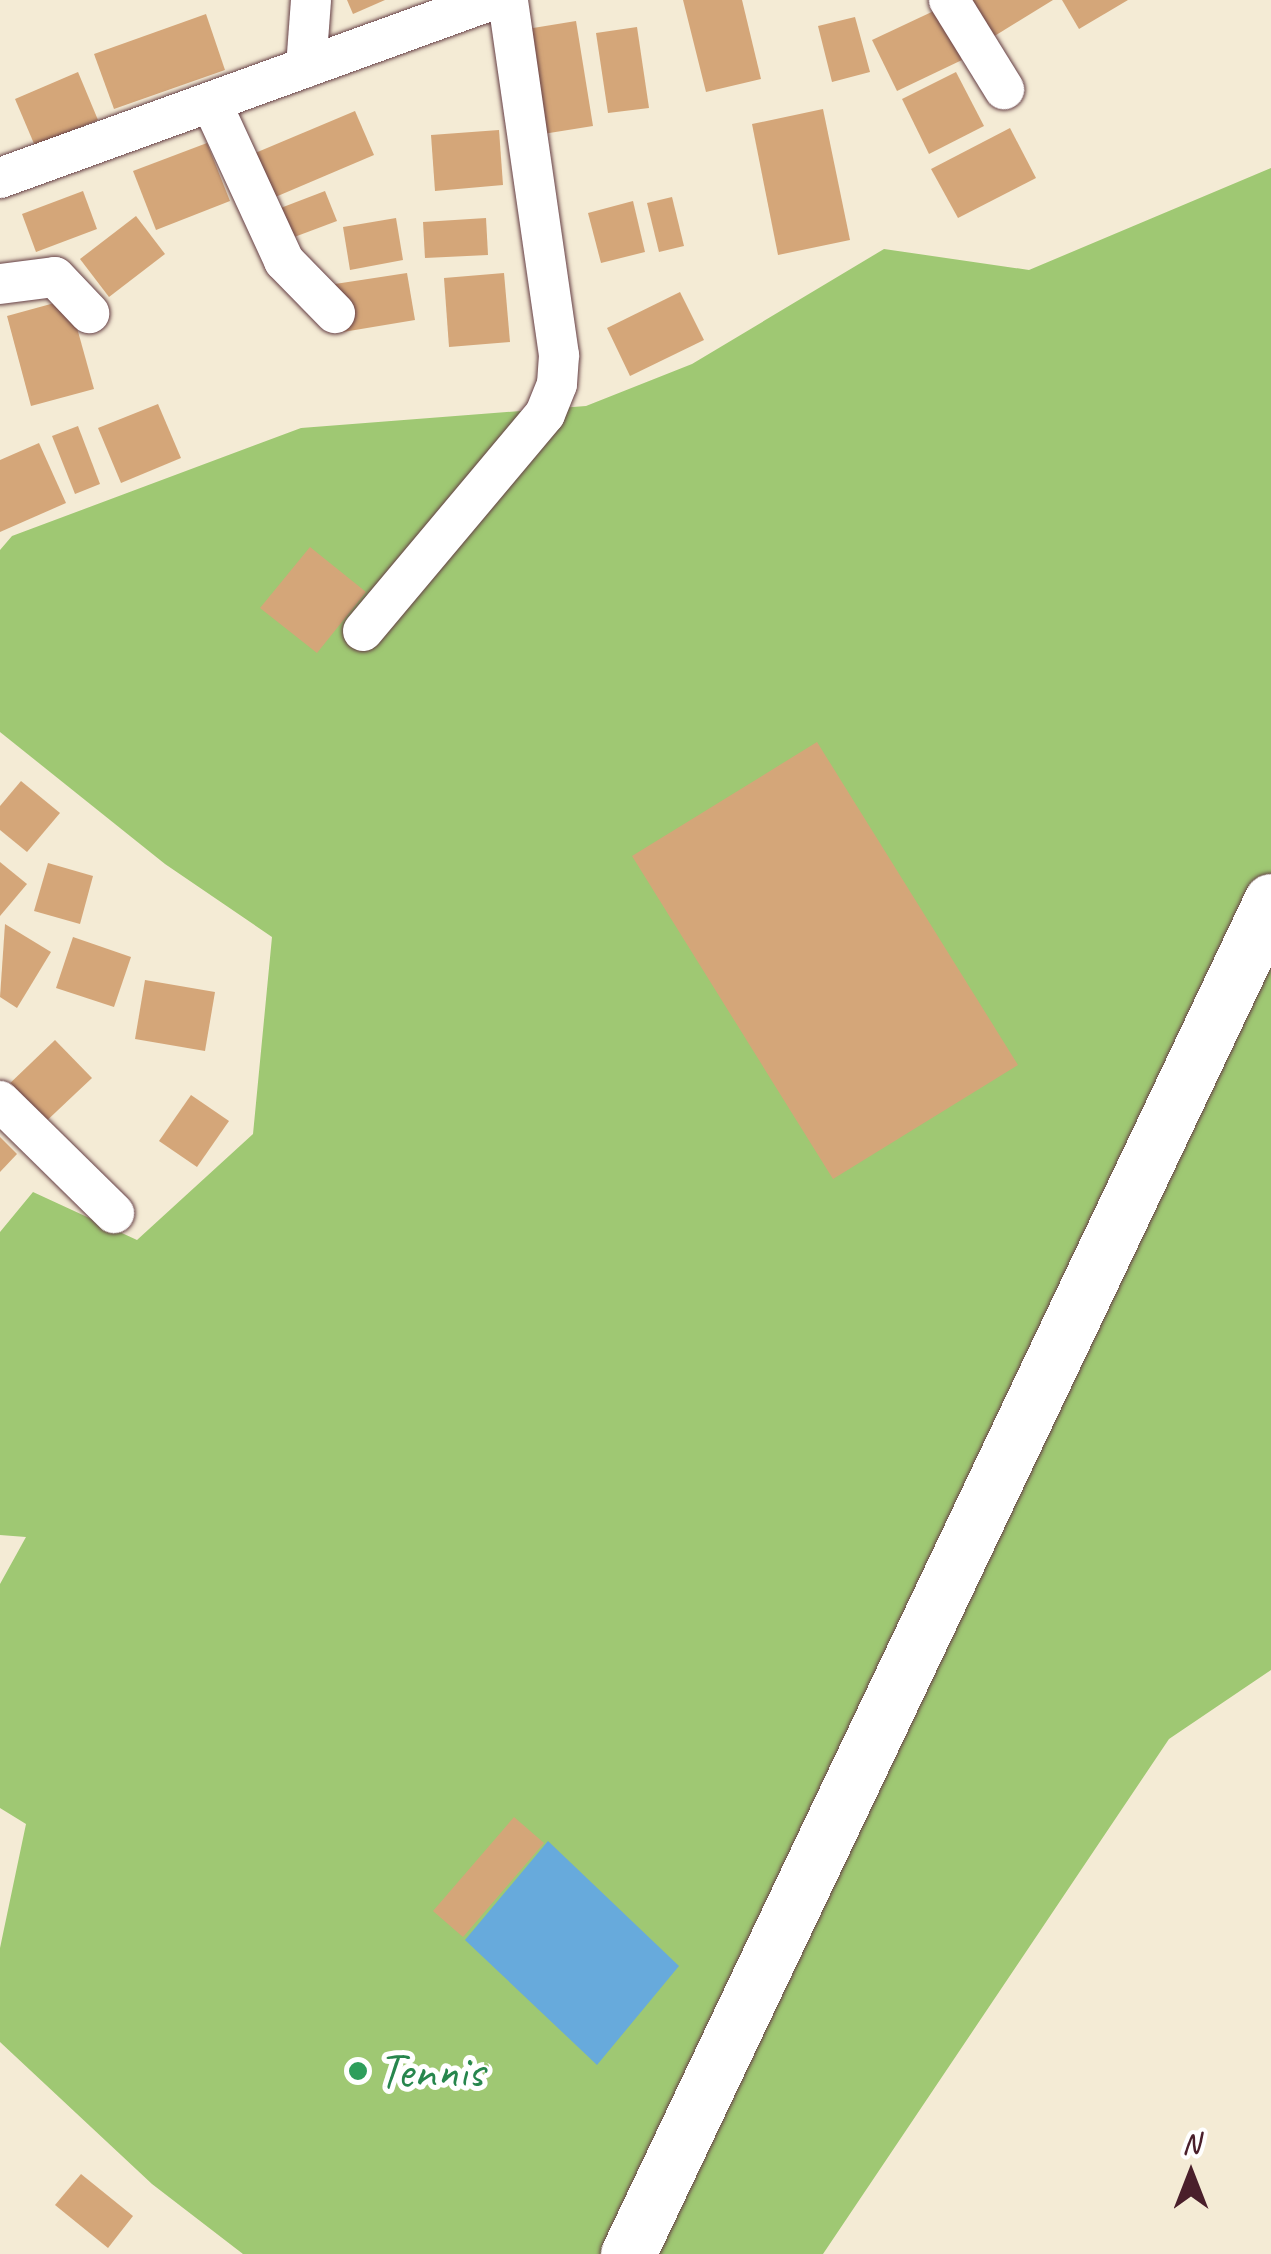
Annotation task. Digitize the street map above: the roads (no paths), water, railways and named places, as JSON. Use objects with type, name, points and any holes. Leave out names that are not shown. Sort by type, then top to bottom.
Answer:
[{"type":"street","points":[[306,68],[311,0]]},
{"type":"street","points":[[0,178],[492,0]]},
{"type":"street","points":[[363,631],[545,414],[557,384],[559,354],[508,0]]},
{"type":"street","points":[[948,0],[1004,89]]},
{"type":"street","points":[[212,102],[284,261],[335,313]]},
{"type":"street","points":[[0,284],[56,277],[89,313]]},
{"type":"street","points":[[628,2254],[1271,901]]},
{"type":"street","points":[[0,1101],[114,1212]]},
{"type":"water","points":[[548,1841],[679,1966],[597,2065],[465,1940]]},
{"type":"place","name":"Tennis","points":[[358,2071]]}]
